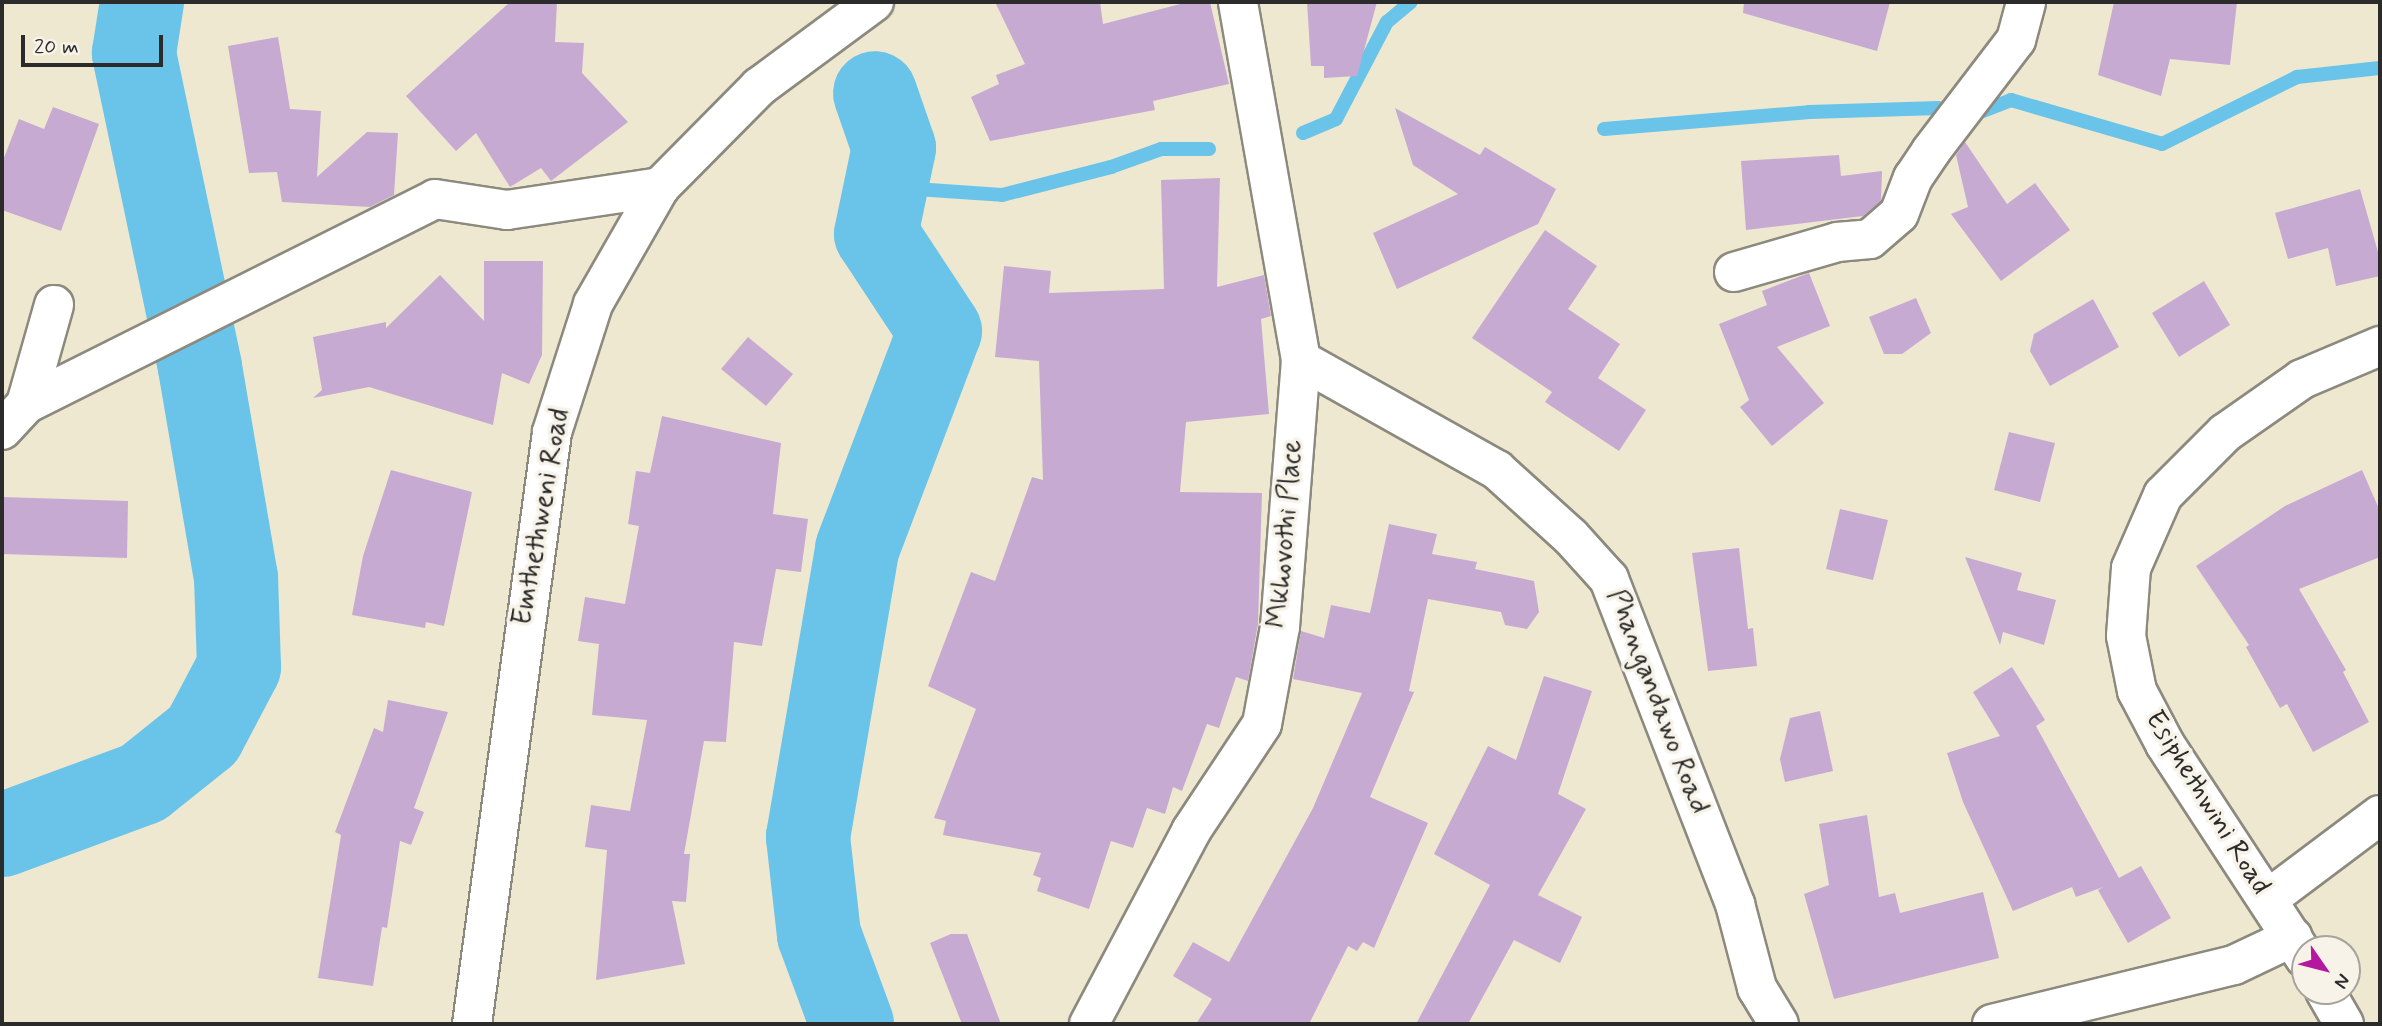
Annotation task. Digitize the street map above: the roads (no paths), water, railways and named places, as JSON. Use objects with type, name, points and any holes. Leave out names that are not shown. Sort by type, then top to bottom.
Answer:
[{"type":"street","name":"Emthethweni Road","points":[[472,1024],[552,432],[593,304],[660,187],[758,87],[874,2]]},
{"type":"street","name":"Mkhovothi Place","points":[[1090,1024],[1191,831],[1262,724],[1280,627],[1301,360],[1238,2]]},
{"type":"street","points":[[1734,272],[1838,242],[1870,239],[1899,214],[1925,160],[2016,40],[2025,2]]},
{"type":"street","points":[[14,417],[435,199],[507,210],[660,187]]},
{"type":"street","points":[[14,417],[54,305]]},
{"type":"street","name":"Esiphethwini Road","points":[[2291,935],[2165,744],[2137,691],[2126,636],[2131,568],[2163,495],[2225,433],[2302,379],[2380,346]]},
{"type":"street","name":"Phangandawo Road","points":[[1301,360],[1497,470],[1609,579],[1735,904],[1757,988],[1779,1024]]},
{"type":"street","points":[[2268,899],[2380,815]]},
{"type":"street","points":[[1992,1024],[2291,950]]},
{"type":"street","points":[[2333,1005],[2344,1024]]},
{"type":"waterway","points":[[2,835],[143,783],[203,735],[239,667],[236,578],[200,367],[134,53],[142,2]]},
{"type":"waterway","points":[[1303,133],[1336,119],[1387,22],[1411,2]]},
{"type":"waterway","points":[[1975,114],[2011,100],[2162,144],[2297,77],[2380,68]]},
{"type":"waterway","points":[[852,1024],[819,935],[808,837],[857,549],[940,331],[876,234],[894,148],[875,93]]},
{"type":"waterway","points":[[1604,129],[1809,112],[1939,108]]},
{"type":"waterway","points":[[886,187],[1002,195],[1111,167],[1161,149],[1209,149]]}]
